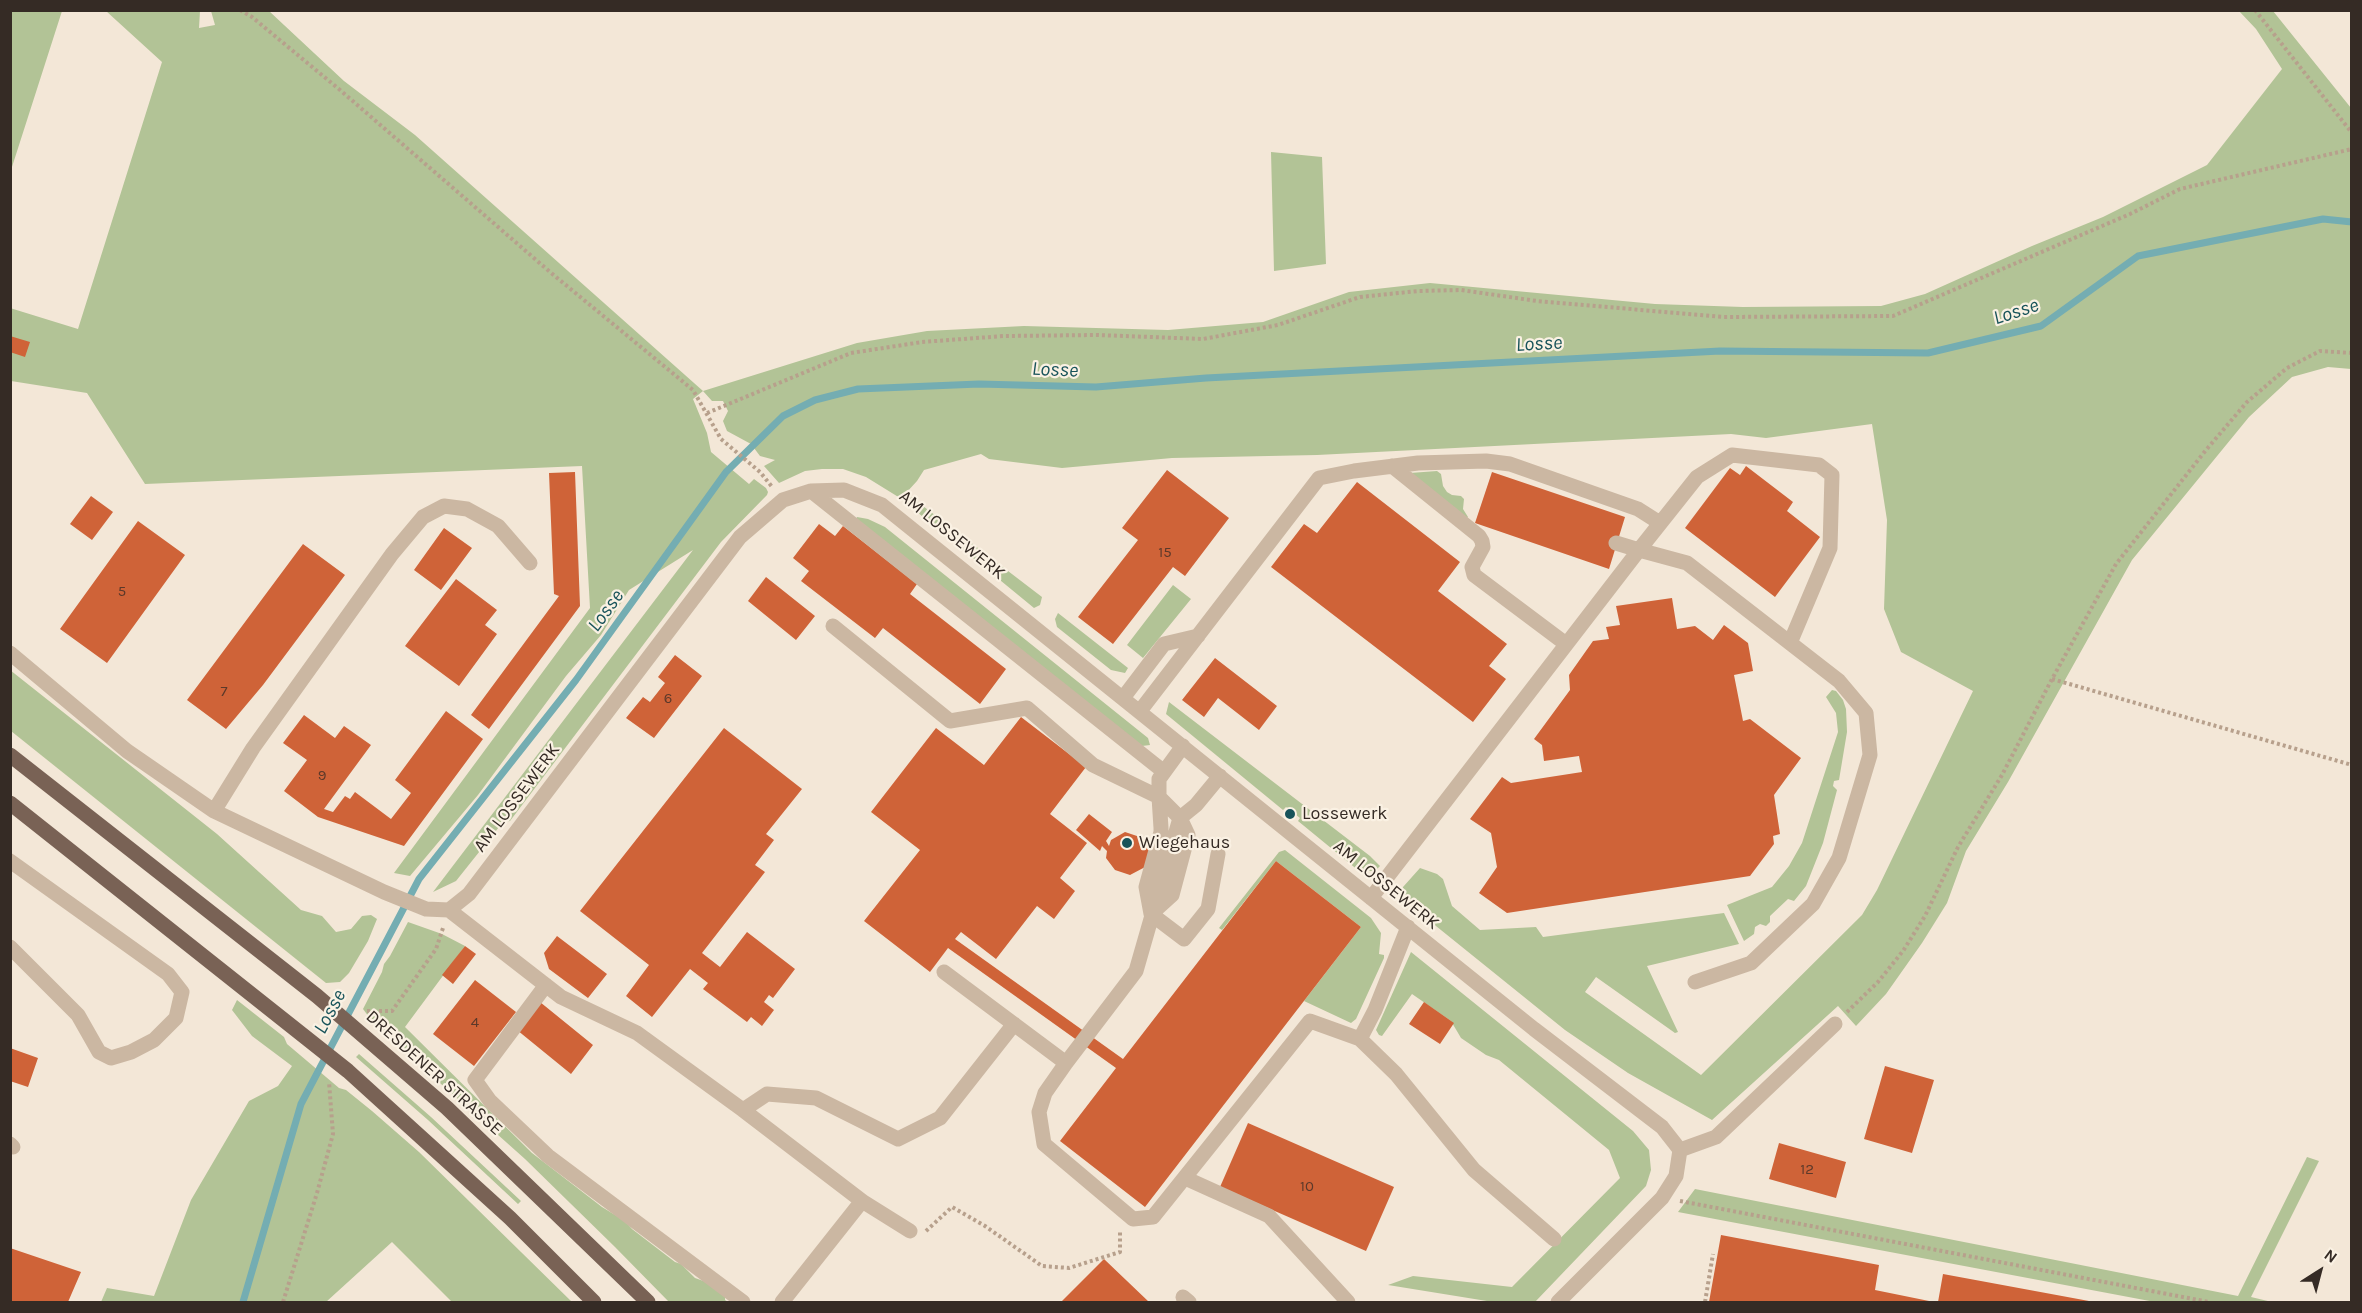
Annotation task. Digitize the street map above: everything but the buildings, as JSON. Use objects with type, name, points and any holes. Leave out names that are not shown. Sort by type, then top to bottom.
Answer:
[{"type":"main road","name":"DRESDENER STRASSE","points":[[10,755],[317,996],[447,1108],[648,1302]]},
{"type":"main road","points":[[10,803],[297,1028],[348,1071],[510,1218],[594,1302]]},
{"type":"street","points":[[1371,898],[1697,477],[1732,455],[1819,465],[1832,475],[1830,548],[1790,643]]},
{"type":"street","points":[[1140,711],[1319,478],[1392,466],[1486,461],[1510,464],[1638,509],[1660,523]]},
{"type":"street","points":[[1392,466],[1479,536],[1483,548],[1472,567],[1474,575],[1566,644]]},
{"type":"street","name":"AM LOSSEWERK","points":[[449,910],[468,894],[740,537],[783,500],[811,491],[844,490],[882,505],[1525,1022],[1662,1127],[1680,1150]]},
{"type":"street","points":[[811,491],[1163,771]]},
{"type":"street","points":[[214,811],[260,738],[392,554],[423,517],[444,506],[467,509],[498,526],[530,563]]},
{"type":"street","points":[[1616,543],[1687,563],[1839,681],[1866,713],[1870,754],[1839,858],[1813,904],[1750,963],[1695,982]]},
{"type":"street","points":[[833,626],[950,721],[1028,708],[1093,765],[1159,797],[1180,818]]},
{"type":"street","points":[[1123,698],[1164,644],[1198,636]]},
{"type":"street","points":[[10,652],[127,751],[214,811],[384,892],[426,909],[449,910],[561,997],[637,1033],[862,1201],[910,1231]]},
{"type":"street","points":[[1183,746],[1159,779],[1161,832],[1146,887],[1151,914],[1184,939],[1208,909],[1218,854]]},
{"type":"street","points":[[1220,776],[1196,805],[1180,818],[1136,971],[1045,1093],[1039,1112],[1044,1144],[1133,1218],[1153,1217],[1310,1021],[1360,1039],[1396,1074],[1474,1170],[1554,1239]]},
{"type":"street","points":[[10,861],[168,974],[182,992],[176,1018],[154,1040],[111,1059],[99,1052],[78,1015],[10,947]]},
{"type":"street","points":[[1360,1039],[1375,1010],[1408,927]]},
{"type":"street","points":[[945,972],[1066,1063]]},
{"type":"street","points":[[546,985],[475,1080],[490,1101],[548,1156],[743,1302]]},
{"type":"street","points":[[743,1110],[767,1094],[816,1098],[898,1139],[940,1119],[1014,1024]]},
{"type":"street","points":[[1558,1302],[1662,1198],[1676,1176],[1680,1150],[1716,1137],[1835,1024]]},
{"type":"street","points":[[1185,1178],[1269,1216],[1348,1302]]},
{"type":"street","points":[[782,1302],[862,1201]]},
{"type":"path","points":[[240,10],[252,17],[332,83],[550,272],[693,390],[721,439],[760,472]]},
{"type":"path","points":[[2255,10],[2352,133]]},
{"type":"path","points":[[707,412],[851,353],[922,342],[1004,336],[1098,335],[1203,339],[1278,325],[1360,297],[1418,291],[1461,290],[1537,301],[1723,317],[1893,316],[2130,214],[2180,189],[2352,149]]},
{"type":"path","points":[[1835,1024],[1878,982],[1925,916],[1958,847],[2002,774],[2116,564],[2247,402],[2287,368],[2320,351],[2352,353]]},
{"type":"path","points":[[2052,679],[2352,765]]},
{"type":"path","points":[[367,1011],[393,1011],[436,949],[449,910]]},
{"type":"path","points":[[283,1302],[318,1193],[333,1134],[328,1082]]},
{"type":"path","points":[[1662,1198],[2209,1302]]},
{"type":"path","points":[[910,1231],[922,1234],[952,1207],[985,1226],[1042,1266],[1069,1268],[1120,1252],[1119,1220],[1125,1212]]},
{"type":"path","points":[[1705,1302],[1713,1254]]},
{"type":"green space","points":[[10,11],[62,11],[11,170]]},
{"type":"green space","points":[[106,11],[200,11],[199,28],[215,25],[211,11],[269,11],[344,81],[415,135],[703,391],[693,399],[707,433],[711,452],[749,484],[754,479],[768,492],[721,542],[510,821],[503,822],[456,881],[433,892],[693,550],[629,590],[601,635],[566,676],[478,795],[410,876],[394,873],[590,608],[582,466],[145,484],[87,393],[11,381],[10,308],[78,329],[162,62]]},
{"type":"green space","points":[[2239,11],[2273,11],[2351,108],[2351,369],[2328,367],[2292,377],[2249,417],[2132,560],[2008,782],[1966,851],[1947,903],[1886,994],[1856,1026],[1838,1006],[1712,1120],[1628,1073],[1565,1030],[1400,897],[1403,887],[1420,868],[1437,874],[1443,879],[1452,906],[1480,930],[1536,927],[1543,937],[1724,913],[1739,944],[1647,966],[1678,1032],[1675,1033],[1596,977],[1585,992],[1701,1075],[1862,915],[1877,890],[1973,691],[1901,652],[1884,609],[1887,520],[1872,424],[1766,438],[1731,434],[1317,455],[1172,458],[1062,468],[989,459],[981,454],[924,470],[906,493],[1042,597],[1040,605],[1034,608],[900,498],[866,477],[843,469],[822,469],[805,471],[779,483],[764,466],[775,460],[760,456],[751,444],[727,431],[723,421],[728,411],[723,401],[712,401],[703,391],[857,343],[927,331],[1024,326],[1168,330],[1263,322],[1349,292],[1430,283],[1655,304],[1743,307],[1881,306],[1925,294],[2103,217],[2207,165],[2282,69],[2256,29]]},
{"type":"green space","points":[[1271,152],[1322,157],[1326,264],[1274,271]]},
{"type":"green space","points":[[1437,471],[1441,474],[1443,486],[1447,492],[1464,499],[1463,509],[1468,517],[1466,519],[1410,473]]},
{"type":"green space","points":[[857,517],[868,519],[885,527],[1148,738],[1150,745],[1142,746],[856,519]]},
{"type":"green space","points":[[1173,585],[1191,599],[1143,658],[1127,645]]},
{"type":"green space","points":[[1058,613],[1128,668],[1125,673],[1111,670],[1057,627],[1055,619]]},
{"type":"green space","points":[[10,670],[217,834],[301,910],[322,916],[336,932],[351,929],[362,916],[371,915],[377,919],[368,941],[349,973],[340,982],[326,983],[11,731]]},
{"type":"green space","points":[[1832,690],[1836,691],[1843,700],[1846,709],[1847,732],[1839,780],[1834,781],[1833,786],[1837,790],[1823,843],[1806,886],[1794,901],[1788,899],[1770,916],[1770,922],[1766,926],[1760,924],[1755,927],[1754,934],[1744,941],[1727,905],[1772,887],[1789,866],[1802,843],[1838,732],[1836,713],[1826,697]]},
{"type":"green space","points":[[1169,702],[1380,866],[1375,871],[1359,871],[1298,821],[1300,818],[1286,807],[1283,810],[1166,714]]},
{"type":"green space","points":[[1285,850],[1371,918],[1381,933],[1379,954],[1384,955],[1384,958],[1356,1019],[1351,1023],[1304,1001],[1361,927],[1276,861],[1222,930],[1219,928],[1279,852]]},
{"type":"green space","points":[[408,922],[442,934],[465,946],[405,1027],[532,1153],[602,1207],[625,1221],[632,1229],[675,1262],[681,1264],[695,1278],[712,1284],[725,1294],[725,1300],[728,1302],[669,1302],[525,1159],[375,1025],[363,1009],[384,964]]},
{"type":"green space","points":[[1411,952],[1633,1131],[1649,1150],[1651,1170],[1646,1186],[1535,1302],[1493,1302],[1388,1285],[1413,1276],[1512,1287],[1620,1178],[1609,1150],[1499,1060],[1486,1055],[1461,1038],[1451,1021],[1412,994],[1382,1036],[1379,1035],[1376,1030]]},
{"type":"green space","points":[[237,1000],[284,1037],[287,1044],[339,1088],[346,1090],[419,1152],[572,1302],[452,1302],[392,1242],[326,1302],[101,1302],[107,1288],[154,1296],[191,1200],[249,1101],[278,1086],[292,1066],[252,1036],[232,1010]]},
{"type":"green space","points":[[359,1054],[521,1201],[518,1204],[356,1057]]},
{"type":"green space","points":[[2307,1157],[2319,1161],[2251,1297],[2272,1302],[2155,1302],[1678,1212],[1695,1189],[2238,1296]]},
{"type":"waterway","name":"Losse","points":[[243,1302],[301,1104],[419,879],[576,680],[726,472],[783,416],[815,400],[858,389],[979,384],[1096,387],[1206,378],[1720,351],[1928,353],[2041,326],[2138,256],[2323,219],[2352,222]]},
{"type":"place","name":"Lossewerk","points":[[1290,814]]},
{"type":"place","name":"Wiegehaus","points":[[1127,843]]}]
